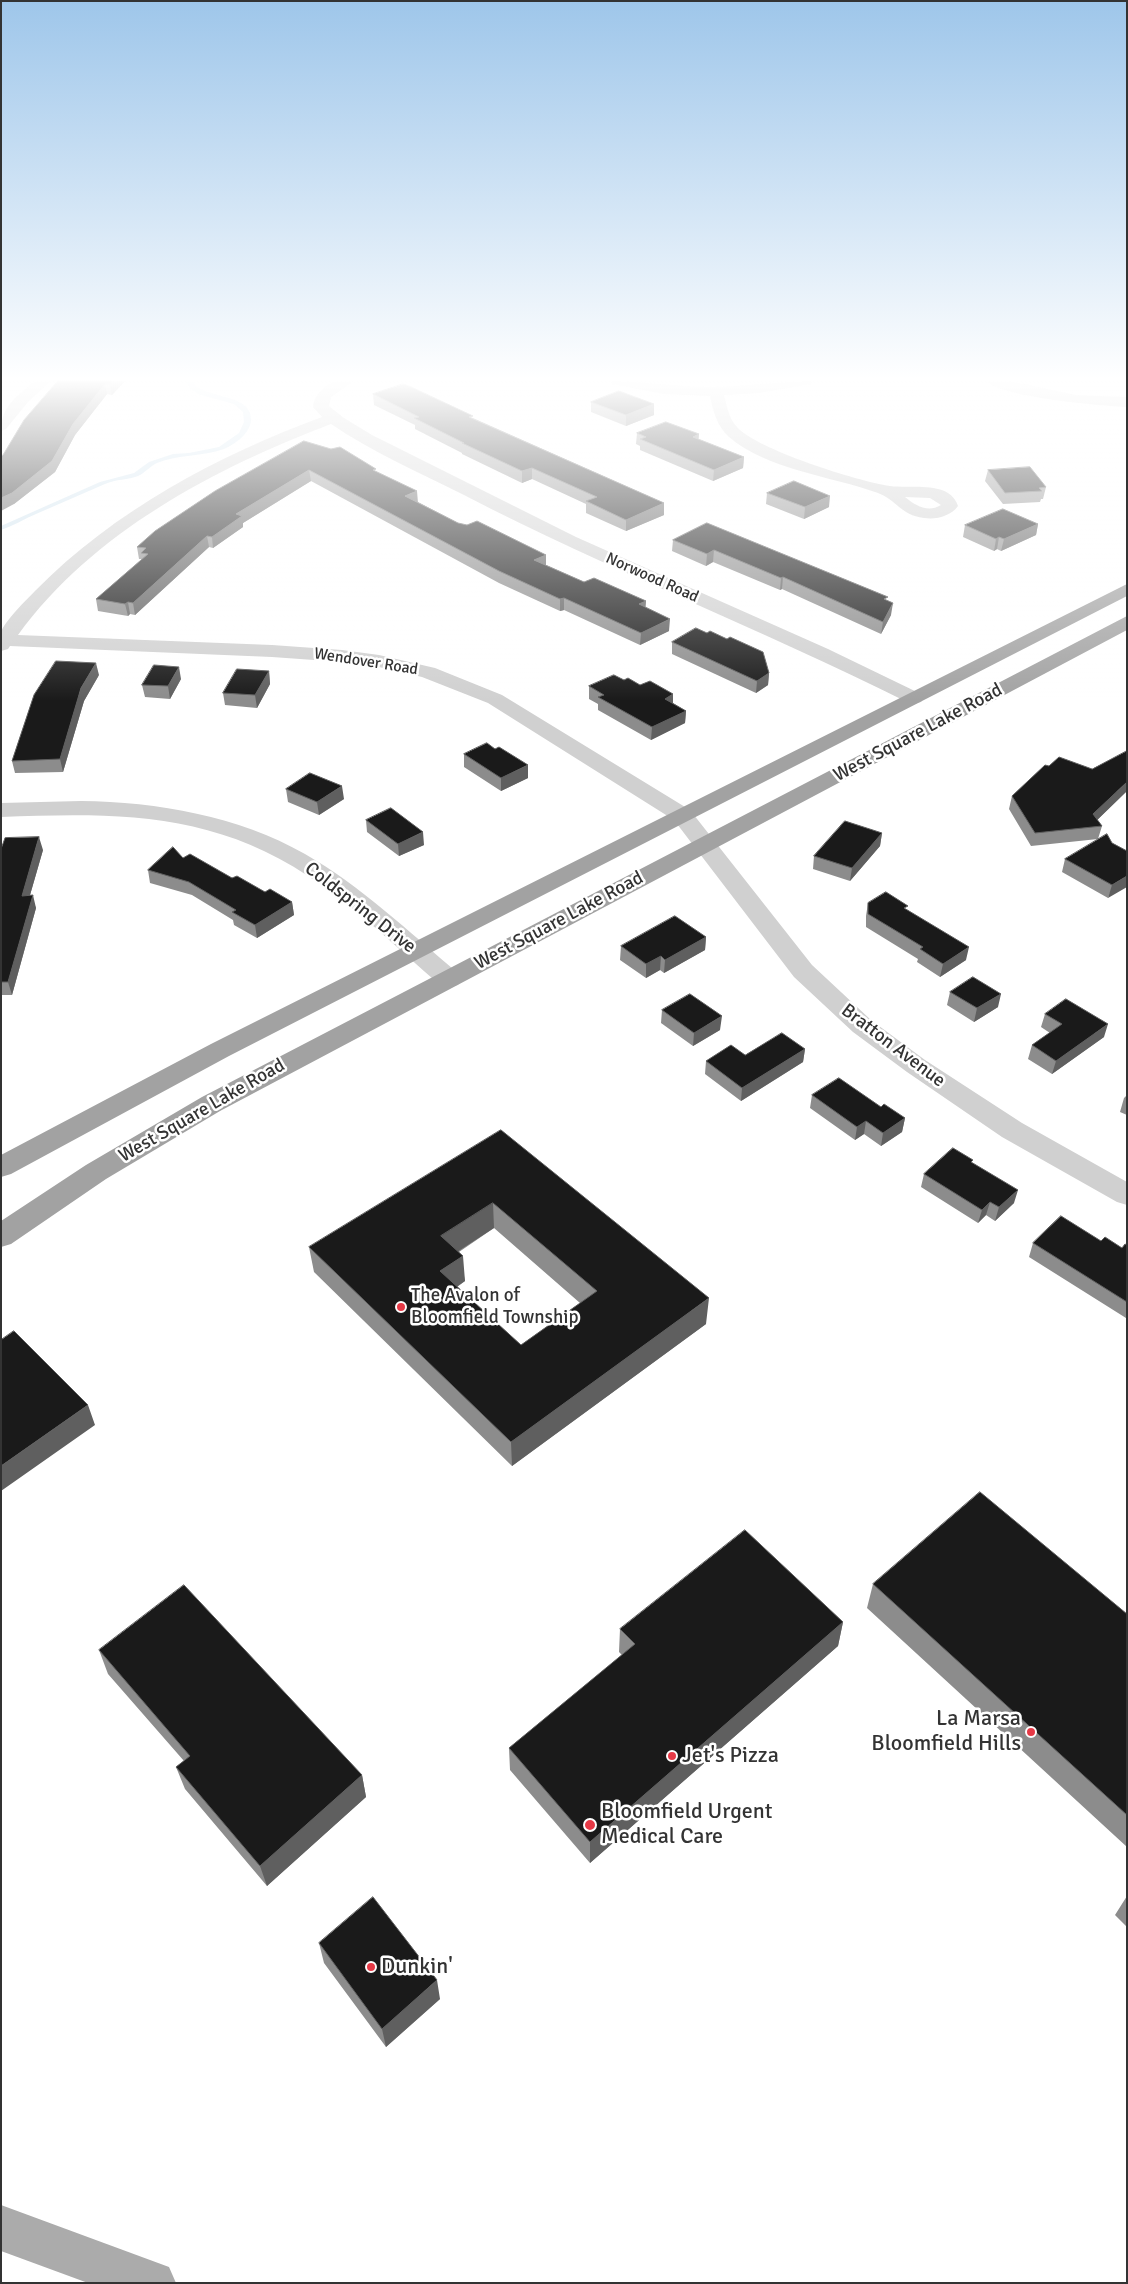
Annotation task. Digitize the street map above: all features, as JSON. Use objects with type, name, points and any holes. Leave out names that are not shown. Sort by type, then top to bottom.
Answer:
[{"type":"highway","name":"West Square Lake Road","points":[[1,1167],[141,1091],[1127,589]]},
{"type":"highway","name":"West Square Lake Road","points":[[1,1236],[96,1172],[186,1118],[1127,622]]},
{"type":"main road","points":[[1,2228],[153,2283]]},
{"type":"street","points":[[3,642],[36,599],[88,551],[163,500],[186,488]]},
{"type":"street","name":"Norwood Road","points":[[461,488],[663,584],[834,658],[914,698]]},
{"type":"street","points":[[874,488],[888,492]]},
{"type":"street","name":"Wendover Road","points":[[3,642],[314,653],[360,658],[408,667],[454,681],[495,699],[682,815],[705,845]]},
{"type":"street","name":"Coldspring Drive","points":[[1,810],[88,807],[125,809],[187,819],[239,833],[279,849],[317,871],[449,979]]},
{"type":"street","name":"Bratton Avenue","points":[[705,845],[803,971],[862,1026],[916,1066],[1004,1126],[1127,1196]]},
{"type":"water","points":[[87,488],[97,488],[10,527],[1,530],[1,526]]},
{"type":"building","points":[[1,488],[19,488],[12,493],[1,498]]},
{"type":"building","points":[[221,488],[280,488],[236,514],[242,516],[212,537],[207,536],[133,603],[128,602],[125,604],[96,599],[148,554],[141,553],[146,548],[137,547],[155,531]]},
{"type":"building","points":[[342,488],[410,488],[417,491],[405,496],[458,523],[467,525],[477,521],[546,555],[534,560],[584,582],[594,578],[646,601],[639,604],[670,619],[641,633],[499,571]]},
{"type":"building","points":[[576,488],[629,488],[664,503],[626,520],[586,501],[597,497]]},
{"type":"building","points":[[779,488],[810,488],[830,496],[805,507],[767,493]]},
{"type":"building","points":[[1001,488],[1042,488],[1039,488],[1042,491],[1005,493]]},
{"type":"building","points":[[1003,509],[1038,524],[1004,539],[999,537],[996,539],[965,525]]},
{"type":"building","points":[[707,523],[888,597],[884,599],[893,603],[883,622],[783,577],[781,578],[714,550],[707,554],[673,540]]},
{"type":"building","points":[[696,628],[707,633],[710,631],[727,639],[730,637],[763,652],[769,673],[757,681],[672,642]]},
{"type":"building","points":[[56,661],[96,663],[81,688],[60,759],[12,761],[34,695]]},
{"type":"building","points":[[154,665],[179,667],[168,686],[142,685]]},
{"type":"building","points":[[237,669],[269,671],[255,695],[223,693]]},
{"type":"building","points":[[614,675],[624,680],[628,678],[640,685],[650,681],[673,694],[665,699],[686,711],[652,727],[598,697],[604,695],[589,686]]},
{"type":"building","points":[[487,743],[495,749],[499,747],[528,765],[501,778],[464,754]]},
{"type":"building","points":[[1127,751],[1127,782],[1093,814],[1102,826],[1035,833],[1012,796],[1045,765],[1049,766],[1059,757],[1092,769]]},
{"type":"building","points":[[310,773],[342,786],[317,802],[286,789]]},
{"type":"building","points":[[391,808],[423,832],[398,844],[366,820]]},
{"type":"building","points":[[845,821],[882,833],[852,868],[814,856]]},
{"type":"building","points":[[1107,834],[1112,843],[1127,851],[1127,876],[1112,885],[1065,859]]},
{"type":"building","points":[[39,837],[22,896],[33,895],[8,982],[1,982],[1,849],[5,838]]},
{"type":"building","points":[[173,847],[183,858],[190,854],[232,878],[237,876],[265,892],[270,889],[292,902],[255,925],[232,912],[236,910],[189,882],[148,870]]},
{"type":"building","points":[[886,892],[908,906],[904,908],[969,947],[943,964],[920,949],[923,947],[868,914],[868,903]]},
{"type":"building","points":[[675,916],[706,937],[665,960],[661,956],[646,964],[621,946]]},
{"type":"building","points":[[973,977],[1001,994],[977,1008],[950,992]]},
{"type":"building","points":[[690,994],[722,1016],[694,1033],[662,1010]]},
{"type":"building","points":[[1066,999],[1108,1024],[1056,1061],[1032,1045],[1062,1024],[1045,1014]]},
{"type":"building","points":[[782,1033],[805,1049],[742,1088],[706,1061],[731,1045],[745,1055]]},
{"type":"building","points":[[839,1078],[881,1107],[884,1104],[905,1118],[883,1133],[866,1121],[857,1127],[812,1095]]},
{"type":"building","name":"The Avalon of Bloomfield Township","points":[[501,1130],[709,1298],[511,1442],[309,1247]],"holes":[[[493,1203],[597,1291],[521,1345],[440,1271],[463,1256],[441,1236]]]},
{"type":"building","points":[[953,1148],[973,1160],[971,1162],[1018,1190],[999,1207],[990,1202],[982,1210],[924,1174]]},
{"type":"building","points":[[1061,1216],[1101,1241],[1105,1237],[1122,1248],[1125,1244],[1127,1245],[1127,1302],[1033,1243]]},
{"type":"building","points":[[14,1331],[88,1405],[1,1466],[1,1340]]},
{"type":"building","points":[[980,1492],[1127,1614],[1127,1815],[873,1584]]},
{"type":"building","points":[[745,1530],[843,1622],[590,1842],[509,1748],[635,1644],[620,1629]]},
{"type":"building","points":[[184,1585],[362,1775],[260,1866],[176,1767],[190,1756],[99,1650]]},
{"type":"building","points":[[373,1897],[437,1980],[382,2029],[319,1943]]},
{"type":"place","name":"The Avalon of Bloomfield Township","points":[[401,1307]]},
{"type":"place","name":"La Marsa Bloomfield Hills","points":[[1031,1732]]},
{"type":"place","name":"Jet's Pizza","points":[[672,1756]]},
{"type":"place","name":"Bloomfield Urgent Medical Care","points":[[590,1825]]},
{"type":"place","name":"Dunkin'","points":[[371,1967]]}]
